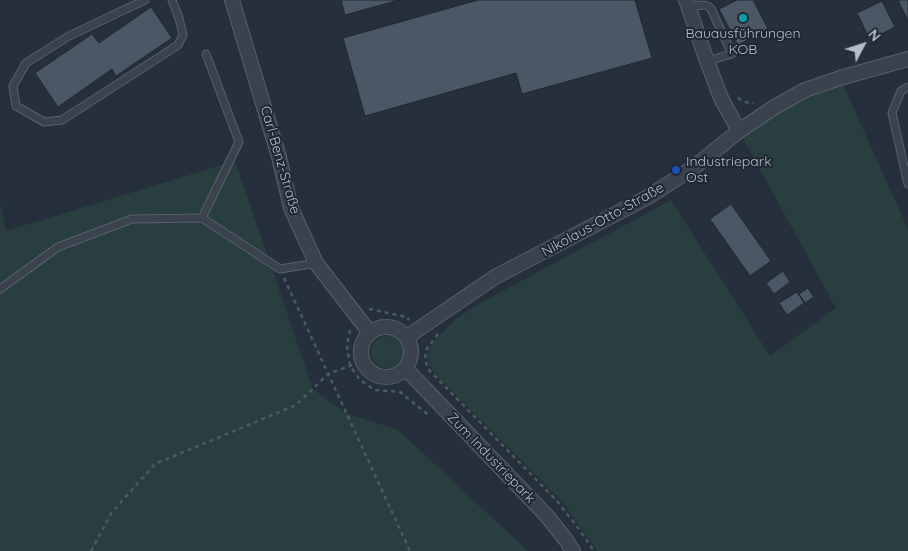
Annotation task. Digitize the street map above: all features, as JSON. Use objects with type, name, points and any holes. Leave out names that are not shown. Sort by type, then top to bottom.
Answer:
[{"type":"street","name":"Carl-Benz-Straße","points":[[232,0],[279,157],[291,208],[316,263],[370,332]]},
{"type":"street","points":[[687,3],[706,61],[721,98],[739,130]]},
{"type":"street","name":"Nikolaus-Otto-Straße","points":[[413,333],[495,277],[648,197],[693,168],[739,130],[805,90],[908,59]]},
{"type":"street","points":[[386,326],[413,333],[410,342],[412,353],[409,364],[401,373],[391,377],[379,377],[356,364],[361,355],[362,343],[370,332],[375,329],[386,326]]},
{"type":"street","name":"Zum Industriepark","points":[[406,369],[547,516],[573,551]]},
{"type":"lane","points":[[145,0],[69,36],[26,63],[13,86],[16,106],[44,122],[62,120],[178,45],[183,35],[172,0]]},
{"type":"lane","points":[[687,3],[704,5],[711,9],[732,54],[706,61]]},
{"type":"lane","points":[[202,218],[240,142],[206,54]]},
{"type":"lane","points":[[908,87],[901,91],[892,113],[908,184]]},
{"type":"lane","points":[[0,288],[58,247],[132,219],[202,218],[280,269],[316,263]]},
{"type":"path","points":[[732,94],[744,102],[753,103],[766,98],[773,108]]},
{"type":"path","points":[[280,269],[410,551]]},
{"type":"path","points":[[431,417],[400,392],[375,390],[360,380],[356,364],[347,346],[350,331],[358,317],[368,308],[407,318],[413,333],[430,343],[426,350],[425,359],[428,368],[556,500],[594,551]]},
{"type":"path","points":[[91,551],[112,512],[155,464],[296,405],[328,374],[356,364]]},
{"type":"green space","points":[[840,78],[908,229],[908,551],[597,551],[563,502],[437,376],[429,365],[427,357],[429,348],[457,318],[479,304],[671,200],[770,356],[836,308],[739,131]]},
{"type":"green space","points":[[235,161],[313,389],[345,413],[398,430],[528,551],[0,551],[0,202],[6,231]]},
{"type":"green space","points":[[387,336],[393,337],[398,341],[402,346],[402,358],[398,363],[393,367],[387,368],[381,367],[376,363],[372,358],[371,352],[372,346],[376,341],[381,337]]},
{"type":"building","points":[[341,0],[399,0],[345,15]]},
{"type":"building","points":[[478,0],[635,0],[652,58],[522,94],[516,73],[365,116],[343,38]]},
{"type":"building","name":"Bauausführungen KOB","points":[[737,0],[753,0],[768,29],[738,45],[719,9]]},
{"type":"building","points":[[898,0],[908,0],[908,21]]},
{"type":"building","points":[[882,1],[895,27],[870,40],[857,13]]},
{"type":"building","points":[[151,7],[172,38],[116,76],[112,69],[58,107],[35,73],[92,34],[99,43]]},
{"type":"building","points":[[731,204],[771,261],[750,276],[710,219]]},
{"type":"building","points":[[783,271],[790,282],[774,294],[766,283]]},
{"type":"building","points":[[808,288],[814,297],[805,303],[799,294]]},
{"type":"building","points":[[797,292],[804,303],[787,315],[779,303]]},
{"type":"place","name":"Bauausführungen KOB","points":[[743,18]]},
{"type":"place","name":"Industriepark Ost","points":[[676,170]]}]
